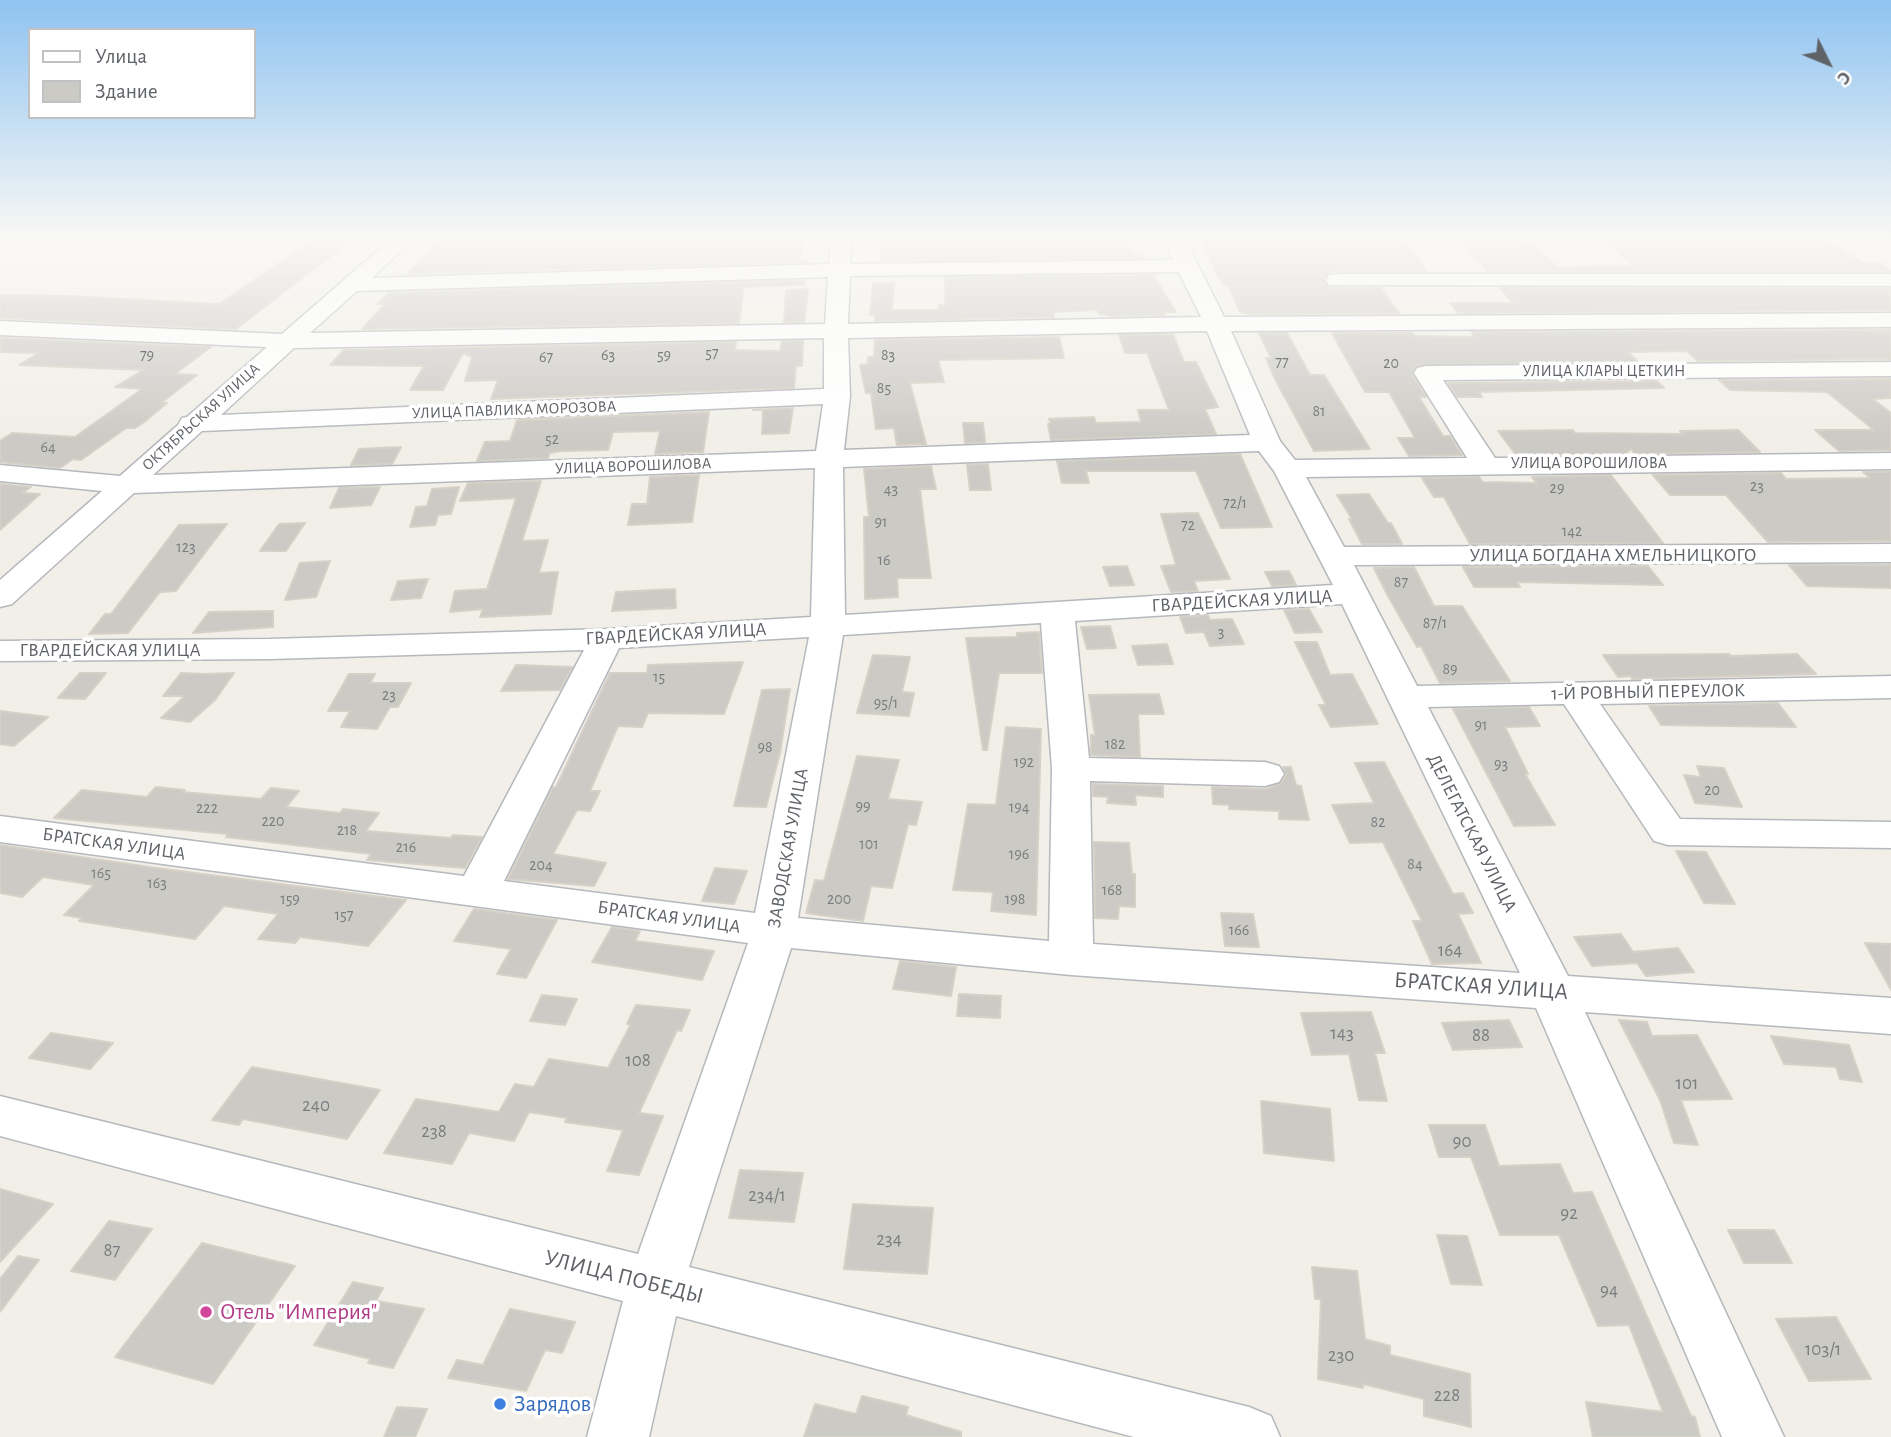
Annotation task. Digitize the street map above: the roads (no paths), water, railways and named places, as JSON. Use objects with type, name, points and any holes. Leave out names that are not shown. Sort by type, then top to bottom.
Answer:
[{"type":"street","name":"ОКТЯБРЬСКАЯ УЛИЦА","points":[[0,597],[326,306]]},
{"type":"street","name":"ЗАВОДСКАЯ УЛИЦА","points":[[618,1437],[655,1285],[774,931],[828,625],[829,458],[837,396],[838,306]]},
{"type":"street","name":"ДЕЛЕГАТСКАЯ УЛИЦА","points":[[1207,306],[1277,456],[1334,556],[1552,991],[1753,1437]]},
{"type":"street","points":[[1409,306],[1422,323]]},
{"type":"street","points":[[0,328],[285,341],[1216,324],[1891,320]]},
{"type":"street","name":"УЛИЦА КЛАРЫ ЦЕТКИН","points":[[1485,464],[1426,373],[1891,369]]},
{"type":"street","name":"УЛИЦА ПАВЛИКА МОРОЗОВА","points":[[191,424],[837,396]]},
{"type":"street","name":"УЛИЦА ВОРОШИЛОВА","points":[[0,474],[128,485],[829,458],[1277,456],[1485,464],[1891,461]]},
{"type":"street","name":"УЛИЦА БОГДАНА ХМЕЛЬНИЦКОГО","points":[[1334,556],[1891,554]]},
{"type":"street","name":"ГВАРДЕЙСКАЯ УЛИЦА","points":[[0,651],[270,649],[607,639],[1352,594]]},
{"type":"street","points":[[1057,611],[1071,769],[1071,959]]},
{"type":"street","points":[[477,892],[607,639]]},
{"type":"street","name":"1-Й РОВНЫЙ ПЕРЕУЛОК","points":[[1404,698],[1891,687]]},
{"type":"street","points":[[1575,694],[1668,832],[1891,835]]},
{"type":"street","points":[[1071,769],[1265,774]]},
{"type":"street","name":"БРАТСКАЯ УЛИЦА","points":[[0,829],[774,931],[1071,959],[1891,1016]]},
{"type":"street","name":"УЛИЦА ПОБЕДЫ","points":[[0,1116],[1248,1437]]},
{"type":"place","name":"Отель \"Империя\"","points":[[206,1312]]},
{"type":"place","name":"Зарядов","points":[[500,1404]]}]
